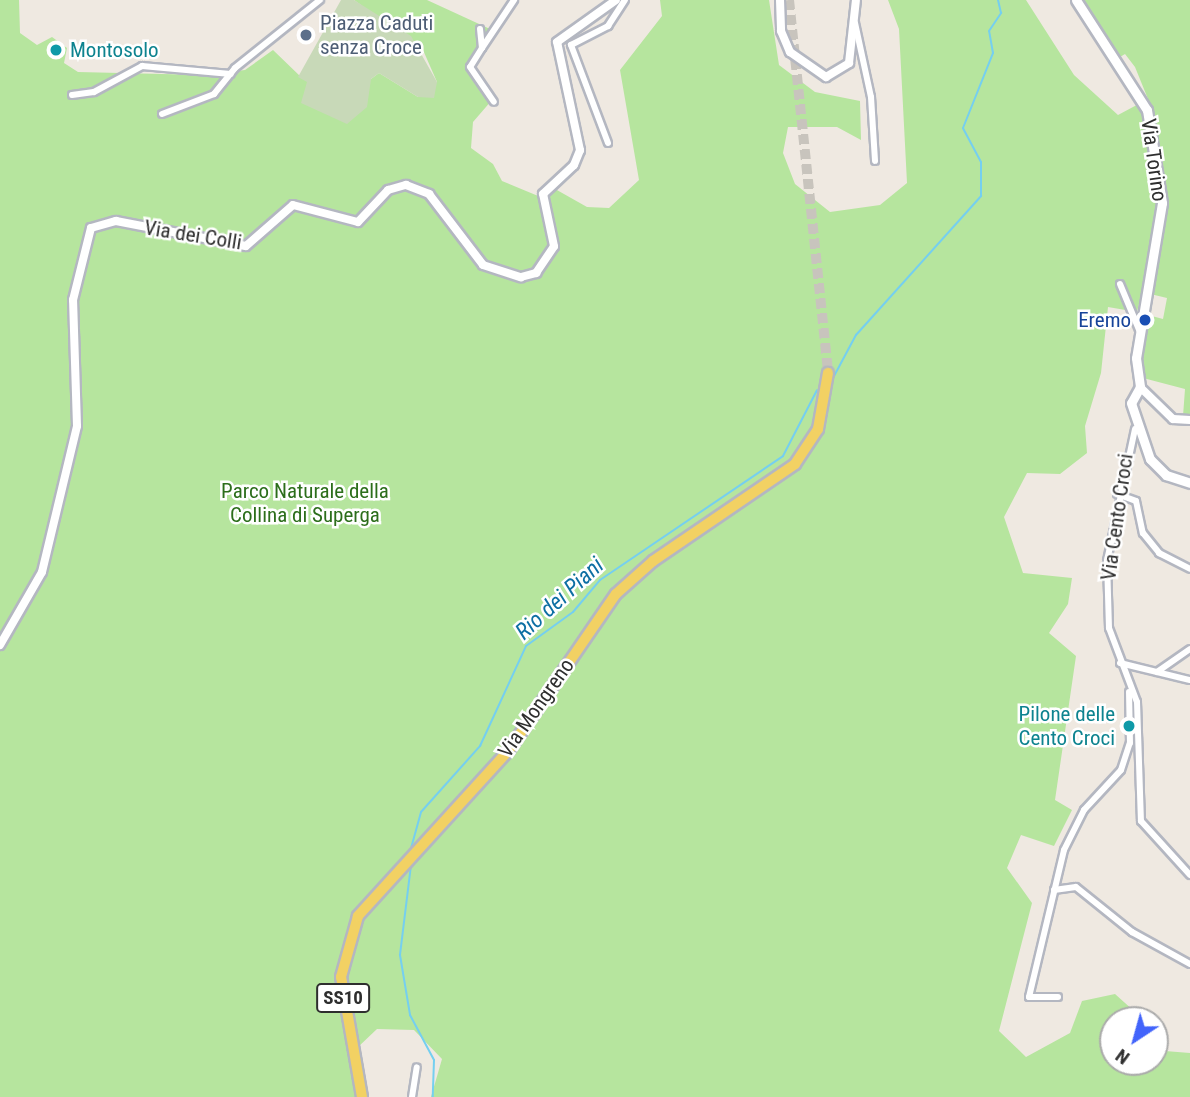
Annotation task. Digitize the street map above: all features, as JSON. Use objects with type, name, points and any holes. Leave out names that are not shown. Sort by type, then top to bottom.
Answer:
[{"type":"main road","name":"Via Torino","points":[[1076,0],[1147,110],[1162,203],[1140,332],[1135,429],[1150,460],[1166,475],[1190,484]]},
{"type":"main road","name":"Via Mongreno","points":[[362,1097],[341,977],[346,945],[368,902],[435,837],[547,700],[616,594],[653,561],[795,464],[818,429],[828,373]]},
{"type":"street","points":[[162,114],[214,94],[231,74],[307,17],[320,0]]},
{"type":"street","points":[[494,102],[470,67],[514,0]]},
{"type":"street","name":"Via dei Colli","points":[[0,645],[42,572],[78,426],[73,300],[91,228],[116,221],[246,246],[293,205],[358,222],[388,190],[406,185],[429,194],[482,265],[521,277],[536,273],[554,246],[543,194],[574,165],[580,150],[557,42],[616,0]]},
{"type":"street","points":[[608,143],[571,46],[608,26],[625,0]]},
{"type":"street","points":[[780,0],[781,31],[790,52],[826,77],[849,63],[856,0]]},
{"type":"street","points":[[855,23],[875,161]]},
{"type":"street","points":[[480,29],[482,48]]},
{"type":"street","points":[[72,95],[131,75],[142,66],[231,74]]},
{"type":"street","points":[[1120,285],[1140,332]]},
{"type":"street","points":[[1137,386],[1173,419],[1190,420]]},
{"type":"street","name":"Via Cento Croci","points":[[1135,429],[1117,494],[1107,583],[1109,628],[1140,720],[1141,821],[1190,875]]},
{"type":"street","points":[[1117,494],[1136,502],[1143,533],[1159,553],[1190,569]]},
{"type":"street","points":[[1157,672],[1190,649]]},
{"type":"street","points":[[1119,663],[1190,680]]},
{"type":"street","points":[[1058,996],[1029,996],[1054,890],[1084,810],[1121,770],[1130,743],[1129,690]]},
{"type":"street","points":[[1054,890],[1076,887],[1132,932],[1190,964]]},
{"type":"street","points":[[412,1097],[417,1067]]},
{"type":"green space","name":"Parco Naturale della Collina di Superga","points":[[0,0],[19,0],[20,33],[37,45],[52,37],[67,48],[64,63],[78,72],[204,75],[245,70],[273,50],[301,77],[371,79],[379,73],[418,97],[437,82],[423,50],[354,0],[427,0],[490,29],[467,67],[492,100],[473,122],[471,148],[493,164],[502,181],[543,198],[548,185],[587,207],[609,208],[639,180],[620,70],[662,16],[660,0],[769,0],[779,65],[815,92],[860,101],[861,140],[837,127],[788,127],[783,153],[795,184],[830,212],[880,205],[907,183],[899,29],[888,0],[1026,0],[1074,75],[1118,115],[1148,99],[1135,67],[1125,54],[1120,57],[1084,0],[1190,0],[1190,418],[1183,416],[1185,389],[1143,378],[1139,356],[1148,315],[1163,319],[1167,298],[1142,292],[1137,312],[1108,307],[1101,373],[1085,426],[1087,453],[1060,474],[1027,473],[1004,517],[1023,573],[1072,578],[1068,604],[1049,633],[1076,656],[1055,800],[1072,810],[1054,846],[1021,835],[1007,868],[1032,903],[999,1031],[1026,1057],[1070,1033],[1082,1001],[1115,994],[1128,1006],[1099,1006],[1099,1076],[1169,1076],[1169,1051],[1190,1053],[1190,1097],[431,1097],[442,1059],[414,1030],[377,1029],[357,1048],[358,1097],[0,1097]]},
{"type":"green space","points":[[341,0],[354,0],[411,36],[437,82],[434,98],[418,97],[379,73],[371,79],[367,107],[347,124],[301,103],[307,82],[298,77]]},
{"type":"waterway","name":"Rio dei Piani","points":[[833,378],[856,335],[981,196],[981,162],[963,128],[993,53],[989,31],[1001,13],[998,0]]},
{"type":"waterway","name":"Rio dei Piani","points":[[410,852],[421,812],[480,746],[526,646],[573,612],[600,580],[783,456],[817,390]]},
{"type":"waterway","name":"Rio dei Piani","points":[[411,865],[400,955],[410,1015],[434,1060],[433,1097]]},
{"type":"tunnel","points":[[789,0],[828,373]]},
{"type":"place","name":"Piazza Caduti senza Croce","points":[[306,35]]},
{"type":"place","name":"Montosolo","points":[[56,50]]},
{"type":"place","name":"Eremo","points":[[1145,320]]},
{"type":"place","name":"Pilone delle Cento Croci","points":[[1129,726]]}]
